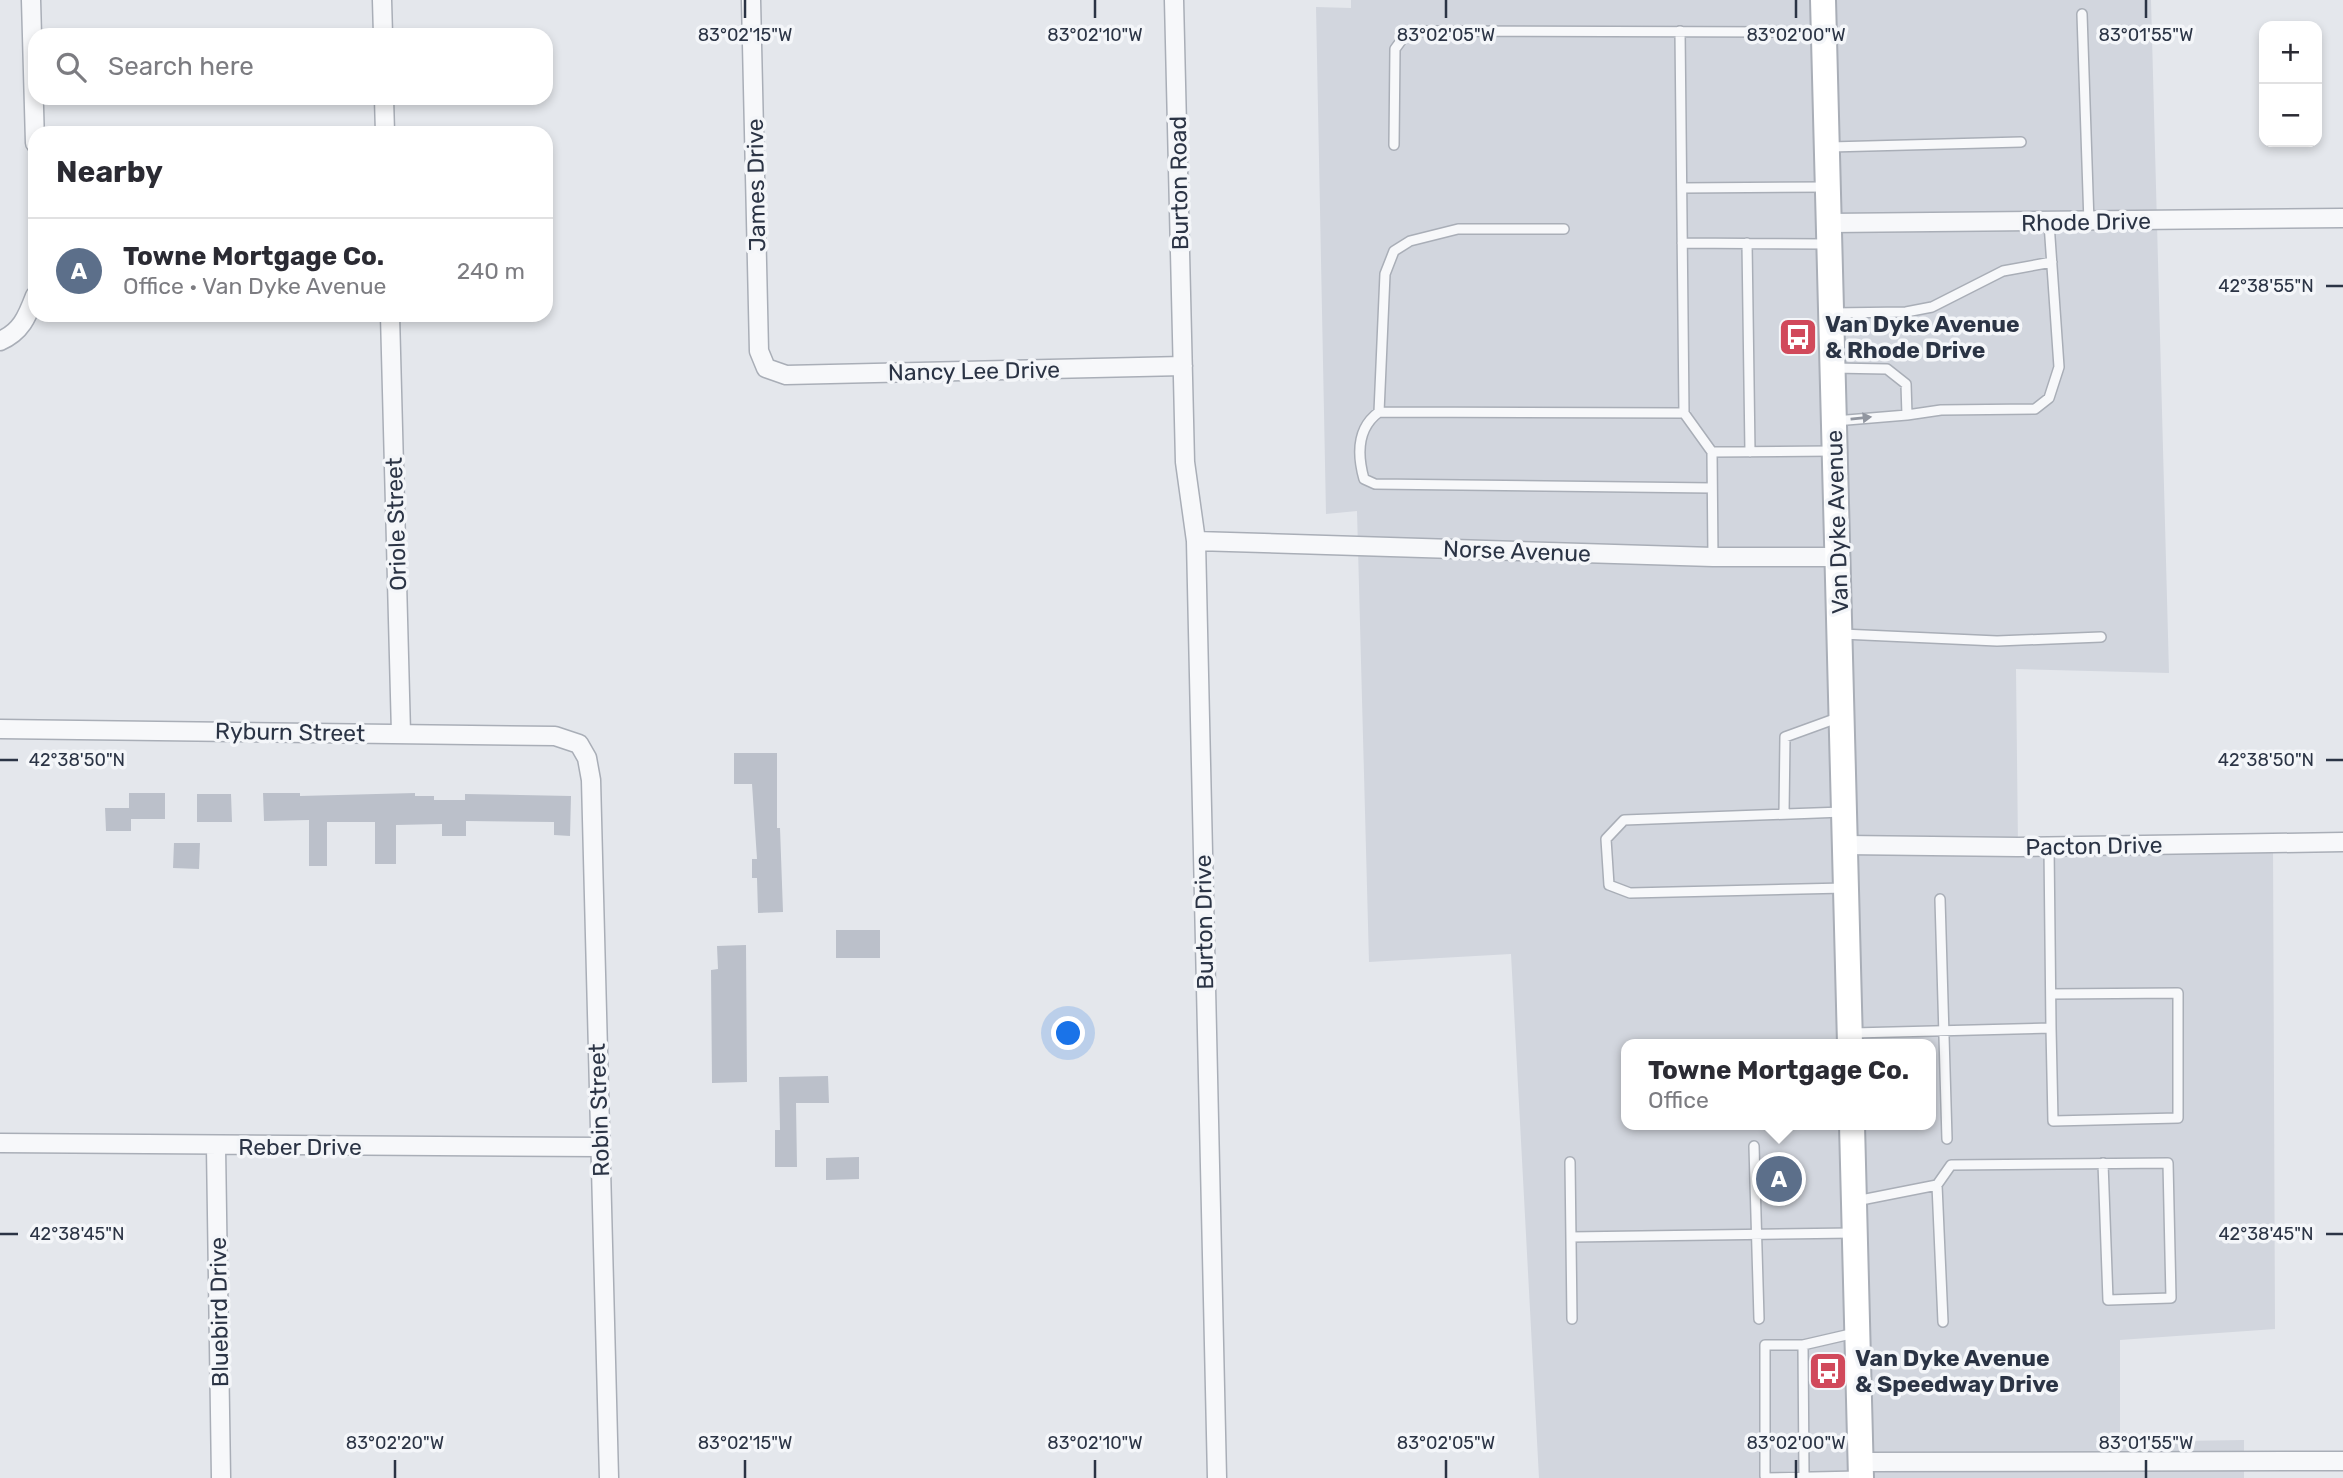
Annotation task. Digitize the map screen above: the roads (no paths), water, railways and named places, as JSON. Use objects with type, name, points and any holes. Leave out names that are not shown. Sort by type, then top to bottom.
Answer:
[{"type":"main road","name":"Van Dyke Avenue","points":[[1823,0],[1829,147],[1832,368],[1850,1039]]},
{"type":"main road","points":[[1852,1130],[1861,1472]]},
{"type":"street","points":[[31,0],[32,28]]},
{"type":"street","points":[[382,0],[383,28]]},
{"type":"street","name":"James Drive","points":[[751,0],[759,351],[766,368]]},
{"type":"street","name":"Burton Road","points":[[1174,0],[1183,366]]},
{"type":"street","points":[[34,105],[34,126]]},
{"type":"street","points":[[384,105],[385,126]]},
{"type":"street","name":"Rhode Drive","points":[[1830,234],[2049,223],[2343,218]]},
{"type":"street","points":[[0,341],[19,330],[28,316]]},
{"type":"street","name":"Oriole Street","points":[[390,322],[401,733]]},
{"type":"street","name":"Nancy Lee Drive","points":[[766,368],[786,375],[1183,366]]},
{"type":"street","name":"Burton Drive","points":[[1183,366],[1185,462],[1196,541],[1217,1478]]},
{"type":"street","name":"Norse Avenue","points":[[1196,541],[1713,557],[1838,557]]},
{"type":"street","name":"Ryburn Street","points":[[0,729],[555,736],[579,744]]},
{"type":"street","name":"Robin Street","points":[[579,744],[587,758],[591,780],[608,1478]]},
{"type":"street","name":"Pacton Drive","points":[[1846,845],[2049,847],[2343,842]]},
{"type":"street","name":"Reber Drive","points":[[0,1143],[216,1147],[600,1147]]},
{"type":"street","name":"Bluebird Drive","points":[[216,1147],[221,1478]]},
{"type":"street","points":[[1861,1472],[2255,1470],[2343,1461]]},
{"type":"lane","points":[[2082,14],[2088,223]]},
{"type":"lane","points":[[1394,145],[1395,49],[1403,38],[1420,31],[1824,32]]},
{"type":"lane","points":[[1680,31],[1684,413],[1712,452],[1713,557]]},
{"type":"lane","points":[[1829,147],[2021,142]]},
{"type":"lane","points":[[1682,188],[1829,187]]},
{"type":"lane","points":[[1834,421],[1941,410],[2035,409],[2049,398],[2059,366],[2049,223]]},
{"type":"lane","points":[[1378,412],[1385,274],[1394,251],[1410,241],[1458,229],[1564,229]]},
{"type":"lane","points":[[1682,243],[1747,243],[1830,234]]},
{"type":"lane","points":[[1747,243],[1750,452]]},
{"type":"lane","points":[[1832,313],[1906,312],[1932,307],[2003,271],[2052,262]]},
{"type":"lane","points":[[1832,368],[1886,369],[1906,384],[1907,415]]},
{"type":"lane","points":[[1684,413],[1378,412],[1367,420],[1361,433],[1364,479],[1375,484],[1712,488]]},
{"type":"lane","points":[[1712,452],[1835,451]]},
{"type":"lane","points":[[1840,634],[1997,642],[2101,637]]},
{"type":"lane","points":[[1784,814],[1785,737],[1842,716]]},
{"type":"lane","points":[[1844,812],[1624,820],[1606,839],[1609,885],[1630,892],[1847,888]]},
{"type":"lane","points":[[2049,847],[2051,1028],[2053,1121],[2178,1118],[2178,993],[2051,994]]},
{"type":"lane","points":[[1940,899],[1947,1139]]},
{"type":"lane","points":[[1850,1039],[2051,1028]]},
{"type":"lane","points":[[1754,1146],[1759,1319]]},
{"type":"lane","points":[[1570,1162],[1572,1319]]},
{"type":"lane","points":[[1942,1322],[1937,1185],[1951,1165],[2103,1163],[2168,1163],[2171,1298],[2108,1300],[2103,1163]]},
{"type":"lane","points":[[1854,1201],[1937,1185]]},
{"type":"lane","points":[[1571,1237],[1854,1233]]},
{"type":"lane","points":[[1857,1333],[1803,1345],[1765,1345],[1765,1477],[1861,1472]]},
{"type":"lane","points":[[1803,1345],[1804,1476]]},
{"type":"place","name":"Van Dyke Avenue & Rhode Drive","points":[[1798,337]]},
{"type":"place","name":"Towne Mortgage Co.","points":[[1779,1179]]},
{"type":"place","name":"Van Dyke Avenue & Speedway Drive","points":[[1828,1371]]}]
